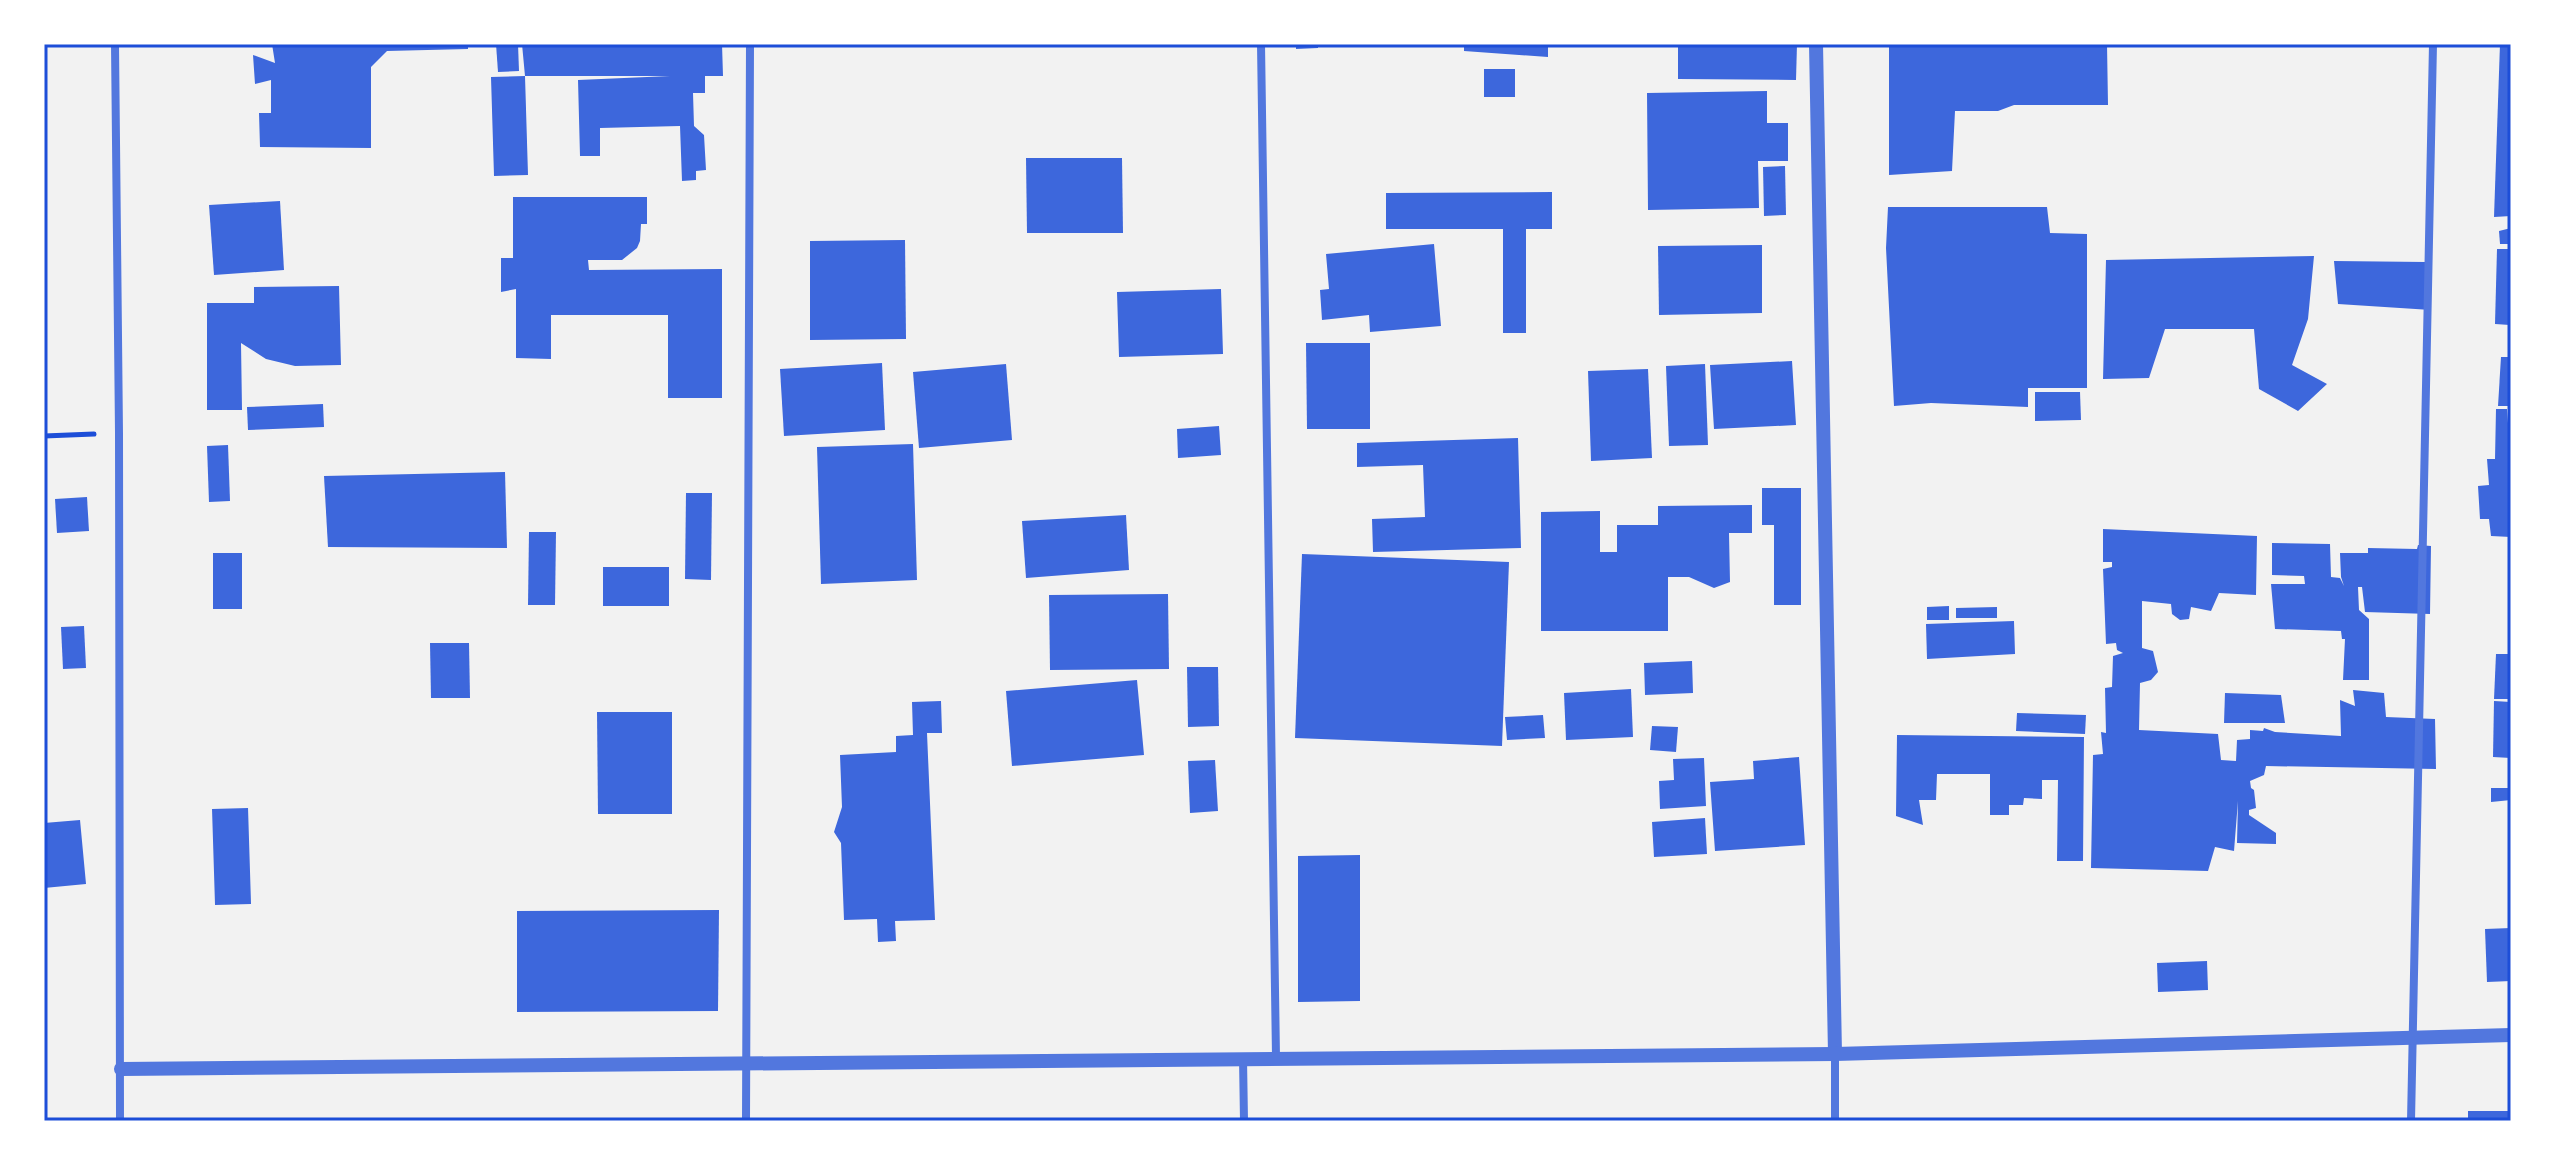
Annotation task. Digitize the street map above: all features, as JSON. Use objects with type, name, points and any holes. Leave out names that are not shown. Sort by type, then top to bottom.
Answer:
[{"type":"street","points":[[115,44],[120,1121]]},
{"type":"street","points":[[746,1121],[750,44]]},
{"type":"street","points":[[1261,44],[1276,1057]]},
{"type":"street","points":[[1816,44],[1835,1121]]},
{"type":"street","points":[[2411,1121],[2433,44]]},
{"type":"street","points":[[121,1069],[1835,1054],[2511,1035]]},
{"type":"street","points":[[1243,1057],[1244,1121]]},
{"type":"path","points":[[44,436],[119,433]]},
{"type":"building","points":[[272,44],[468,44],[468,49],[387,51],[371,67],[371,148],[260,147],[259,113],[271,113],[271,80],[255,84],[253,55],[275,63]]},
{"type":"building","points":[[496,44],[518,44],[519,71],[498,72]]},
{"type":"building","points":[[522,44],[722,44],[723,76],[705,76],[705,93],[693,93],[694,126],[704,135],[706,170],[696,171],[696,180],[682,181],[680,126],[600,128],[600,156],[580,156],[578,80],[670,76],[525,76]]},
{"type":"building","points":[[1296,44],[1318,44],[1318,48],[1296,49]]},
{"type":"building","points":[[1464,44],[1548,44],[1548,57],[1464,51]]},
{"type":"building","points":[[1678,44],[1797,44],[1796,80],[1678,79]]},
{"type":"building","points":[[1889,44],[2107,44],[2108,105],[2014,105],[1998,111],[1955,111],[1952,171],[1889,175]]},
{"type":"building","points":[[2500,44],[2511,44],[2511,216],[2494,217]]},
{"type":"building","points":[[1484,69],[1515,69],[1515,97],[1484,97]]},
{"type":"building","points":[[525,76],[528,175],[494,176],[491,77]]},
{"type":"building","points":[[1767,91],[1767,123],[1788,123],[1788,161],[1758,161],[1759,208],[1648,210],[1647,93]]},
{"type":"building","points":[[1026,158],[1122,158],[1123,233],[1027,233]]},
{"type":"building","points":[[1785,166],[1786,215],[1764,216],[1763,167]]},
{"type":"building","points":[[1552,192],[1552,229],[1526,229],[1526,333],[1503,333],[1503,229],[1386,229],[1386,193]]},
{"type":"building","points":[[513,197],[647,197],[647,224],[641,224],[637,248],[622,260],[588,260],[589,270],[722,269],[722,398],[668,398],[668,315],[551,315],[551,359],[516,358],[516,289],[501,292],[501,258],[513,258]]},
{"type":"building","points":[[280,201],[284,270],[214,275],[209,205]]},
{"type":"building","points":[[1888,207],[2047,207],[2050,233],[2087,234],[2087,388],[2028,388],[2028,407],[1931,403],[1894,406],[1886,248]]},
{"type":"building","points":[[2511,228],[2511,244],[2500,244],[2499,231]]},
{"type":"building","points":[[905,240],[906,339],[810,340],[810,241]]},
{"type":"building","points":[[1434,244],[1441,326],[1370,332],[1369,315],[1322,320],[1320,290],[1329,289],[1326,254]]},
{"type":"building","points":[[1762,245],[1762,313],[1659,315],[1658,246]]},
{"type":"building","points":[[2497,249],[2511,249],[2510,325],[2495,324]]},
{"type":"building","points":[[2314,256],[2308,319],[2292,365],[2327,384],[2298,411],[2259,389],[2254,329],[2165,329],[2149,378],[2103,379],[2106,260]]},
{"type":"building","points":[[2334,261],[2426,262],[2431,310],[2338,304]]},
{"type":"building","points":[[339,286],[341,365],[295,366],[266,359],[241,343],[242,410],[207,410],[207,303],[254,303],[254,287]]},
{"type":"building","points":[[1221,289],[1223,354],[1119,357],[1117,292]]},
{"type":"building","points":[[1306,343],[1370,343],[1370,429],[1307,429]]},
{"type":"building","points":[[2501,357],[2511,357],[2511,406],[2498,406]]},
{"type":"building","points":[[1792,361],[1796,425],[1714,429],[1710,365]]},
{"type":"building","points":[[882,363],[885,430],[784,436],[780,369]]},
{"type":"building","points":[[1006,364],[1012,440],[919,448],[913,372]]},
{"type":"building","points":[[1705,364],[1708,445],[1669,446],[1666,366]]},
{"type":"building","points":[[1648,369],[1652,458],[1591,461],[1588,371]]},
{"type":"building","points":[[2035,392],[2080,392],[2081,420],[2035,421]]},
{"type":"building","points":[[323,404],[324,427],[248,430],[247,407]]},
{"type":"building","points":[[2496,409],[2507,409],[2508,423],[2511,423],[2511,537],[2491,536],[2489,519],[2480,519],[2478,486],[2489,485],[2487,459],[2495,459]]},
{"type":"building","points":[[1219,426],[1221,455],[1178,458],[1177,429]]},
{"type":"building","points":[[1518,438],[1521,548],[1373,552],[1372,519],[1425,517],[1423,465],[1357,467],[1357,443]]},
{"type":"building","points":[[913,444],[917,580],[821,584],[817,447]]},
{"type":"building","points":[[228,445],[230,501],[209,502],[207,446]]},
{"type":"building","points":[[505,472],[507,548],[328,547],[324,476]]},
{"type":"building","points":[[1762,488],[1801,488],[1801,605],[1774,605],[1774,525],[1762,525]]},
{"type":"building","points":[[686,493],[712,493],[711,580],[685,579]]},
{"type":"building","points":[[87,497],[89,531],[57,533],[55,499]]},
{"type":"building","points":[[1752,505],[1752,533],[1729,533],[1730,582],[1714,588],[1689,577],[1668,577],[1668,631],[1541,631],[1541,512],[1600,511],[1600,552],[1617,552],[1617,525],[1658,525],[1658,506]]},
{"type":"building","points":[[1126,515],[1129,570],[1026,578],[1022,521]]},
{"type":"building","points":[[2103,529],[2257,536],[2256,595],[2219,593],[2211,611],[2191,607],[2189,619],[2180,620],[2172,614],[2171,604],[2142,601],[2142,648],[2153,651],[2158,672],[2151,680],[2140,683],[2139,730],[2218,734],[2221,760],[2236,761],[2237,740],[2250,739],[2250,730],[2263,731],[2264,728],[2275,732],[2341,736],[2340,700],[2355,706],[2353,690],[2384,693],[2386,717],[2435,719],[2436,769],[2266,766],[2264,775],[2250,781],[2256,808],[2249,810],[2249,815],[2276,833],[2276,844],[2237,843],[2238,801],[2234,851],[2215,847],[2208,871],[2091,868],[2093,755],[2103,754],[2101,732],[2106,733],[2105,688],[2112,687],[2113,656],[2123,653],[2117,650],[2116,643],[2106,644],[2103,569],[2112,567],[2112,562],[2103,562]]},
{"type":"building","points":[[529,532],[556,532],[555,605],[528,605]]},
{"type":"building","points":[[2272,543],[2330,544],[2331,577],[2340,578],[2344,586],[2340,553],[2368,553],[2368,548],[2417,549],[2418,545],[2431,546],[2430,614],[2365,612],[2362,587],[2358,587],[2359,610],[2369,619],[2369,680],[2343,680],[2345,639],[2342,639],[2341,631],[2275,629],[2271,584],[2305,584],[2304,576],[2272,575]]},
{"type":"building","points":[[213,553],[242,553],[242,609],[213,609]]},
{"type":"building","points":[[1302,554],[1509,562],[1502,746],[1295,738]]},
{"type":"building","points":[[603,567],[669,567],[669,606],[603,606]]},
{"type":"building","points":[[1168,594],[1169,669],[1050,670],[1049,595]]},
{"type":"building","points":[[1949,606],[1949,620],[1927,620],[1927,607]]},
{"type":"building","points":[[1997,607],[1997,618],[1956,618],[1956,608]]},
{"type":"building","points":[[2014,621],[2015,654],[1927,659],[1926,624]]},
{"type":"building","points":[[84,626],[86,668],[63,669],[61,627]]},
{"type":"building","points":[[430,643],[469,643],[470,698],[431,698]]},
{"type":"building","points":[[2496,654],[2511,654],[2511,699],[2494,699]]},
{"type":"building","points":[[1692,661],[1693,693],[1645,695],[1644,663]]},
{"type":"building","points":[[1187,667],[1218,667],[1219,726],[1188,727]]},
{"type":"building","points":[[1137,680],[1144,755],[1012,766],[1006,691]]},
{"type":"building","points":[[1631,689],[1633,737],[1566,740],[1564,693]]},
{"type":"building","points":[[2225,693],[2281,695],[2285,723],[2224,723]]},
{"type":"building","points":[[941,701],[942,733],[927,733],[935,920],[895,921],[896,941],[878,942],[877,919],[844,920],[841,843],[834,832],[842,807],[840,755],[896,752],[896,736],[913,735],[912,702]]},
{"type":"building","points":[[2494,701],[2511,702],[2511,758],[2493,757]]},
{"type":"building","points":[[597,712],[672,712],[672,814],[598,814]]},
{"type":"building","points":[[2017,713],[2086,715],[2085,734],[2016,731]]},
{"type":"building","points":[[1543,715],[1545,738],[1507,740],[1505,717]]},
{"type":"building","points":[[1652,726],[1678,727],[1676,752],[1650,750]]},
{"type":"building","points":[[1897,735],[2084,737],[2083,861],[2057,861],[2058,780],[2042,780],[2042,799],[2024,798],[2023,805],[2009,805],[2009,815],[1990,815],[1990,774],[1937,774],[1936,800],[1919,800],[1923,825],[1896,816]]},
{"type":"building","points":[[1799,757],[1805,845],[1715,851],[1710,782],[1754,779],[1753,761]]},
{"type":"building","points":[[1704,758],[1706,806],[1660,809],[1659,781],[1674,780],[1673,759]]},
{"type":"building","points":[[1215,760],[1218,811],[1190,813],[1188,761]]},
{"type":"building","points":[[2491,788],[2511,788],[2511,800],[2491,802]]},
{"type":"building","points":[[248,808],[251,904],[215,905],[212,809]]},
{"type":"building","points":[[1705,818],[1707,854],[1654,857],[1652,822]]},
{"type":"building","points":[[80,820],[86,884],[44,888],[44,823]]},
{"type":"building","points":[[1360,855],[1360,1001],[1298,1002],[1298,856]]},
{"type":"building","points":[[719,910],[718,1011],[517,1012],[517,911]]},
{"type":"building","points":[[2511,928],[2511,981],[2487,982],[2485,929]]},
{"type":"building","points":[[2207,961],[2208,990],[2158,992],[2157,963]]},
{"type":"building","points":[[2468,1111],[2511,1111],[2511,1121],[2468,1121]]}]
